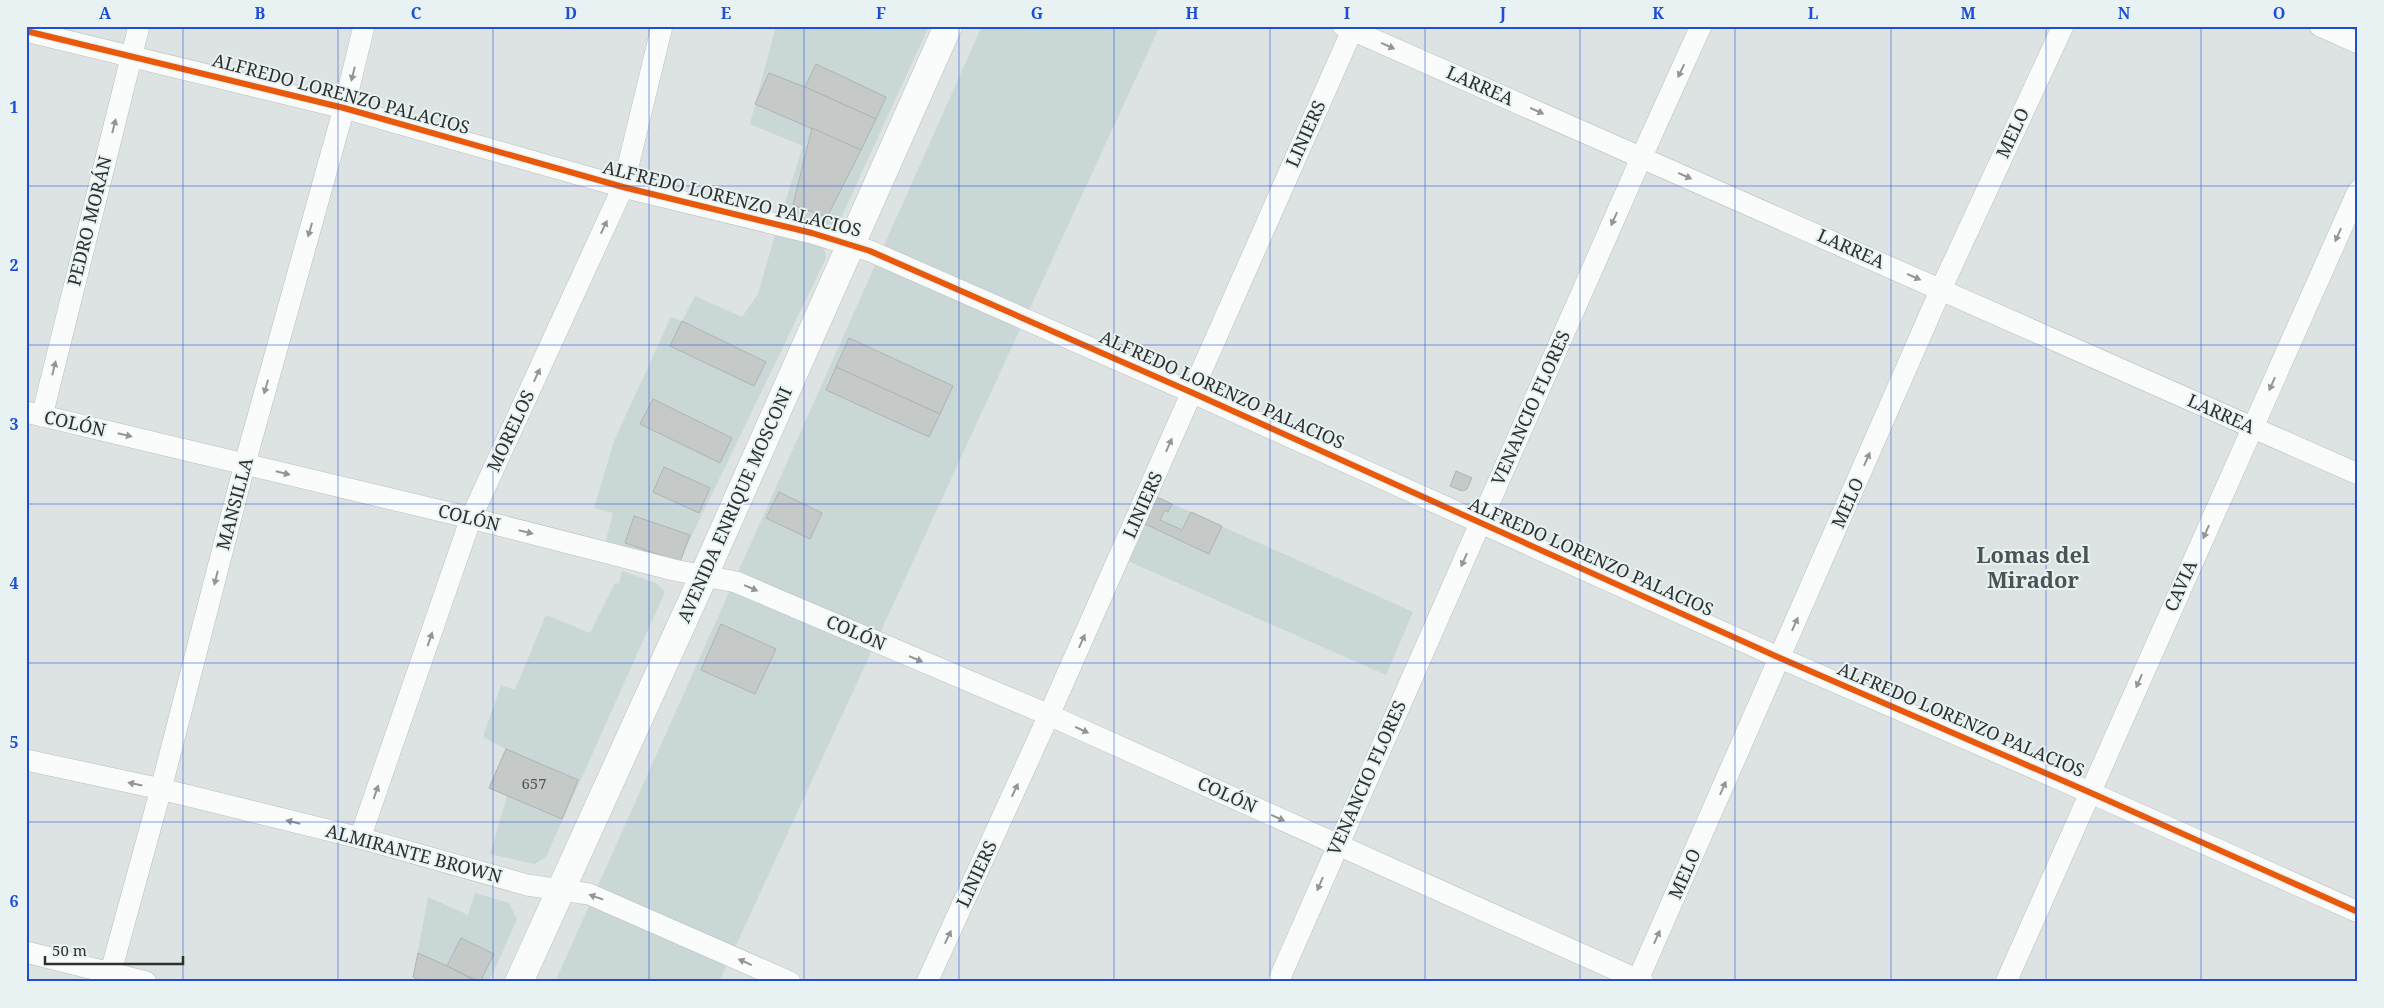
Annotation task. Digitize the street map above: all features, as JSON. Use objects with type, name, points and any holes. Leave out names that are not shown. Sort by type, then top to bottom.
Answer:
[{"type":"main road","name":"AVENIDA ENRIQUE MOSCONI","points":[[519,982],[704,575],[948,26]]},
{"type":"street","name":"PEDRO MORÁN","points":[[34,414],[139,26]]},
{"type":"street","name":"MANSILLA","points":[[109,978],[161,790],[245,463],[344,108],[364,26]]},
{"type":"street","name":"MORELOS","points":[[360,838],[471,518],[622,187],[662,26]]},
{"type":"street","name":"VENANCIO FLORES","points":[[1278,982],[1337,844],[1642,156],[1702,26]]},
{"type":"street","name":"MELO","points":[[1640,981],[1941,289],[2063,26]]},
{"type":"street","points":[[2320,26],[2358,43]]},
{"type":"street","name":"LARREA","points":[[1350,28],[2358,474]]},
{"type":"street","name":"LINIERS","points":[[928,982],[1192,393],[1350,28]]},
{"type":"street","name":"ALFREDO LORENZO PALACIOS","points":[[26,31],[132,55],[344,108],[622,187],[850,243],[1192,393],[1780,658],[2089,792],[2358,912]]},
{"type":"street","name":"CAVIA","points":[[2006,982],[2358,191]]},
{"type":"street","name":"COLÓN","points":[[34,414],[471,518],[674,570],[736,582],[1049,715],[1640,981]]},
{"type":"street","name":"ALMIRANTE BROWN","points":[[26,760],[360,838],[527,885],[589,894],[790,982]]},
{"type":"street","points":[[26,952],[109,978],[146,982]]},
{"type":"shaded area","points":[[776,26],[929,26],[839,222],[831,225],[781,216],[803,146],[750,124]]},
{"type":"shaded area","points":[[982,26],[1160,26],[719,982],[555,982]]},
{"type":"shaded area","points":[[775,235],[816,241],[824,246],[826,258],[681,558],[675,561],[605,544],[613,513],[594,508],[614,441],[671,317],[682,321],[695,296],[742,317],[758,294]]},
{"type":"shaded area","points":[[1157,497],[1413,612],[1386,675],[1128,561]]},
{"type":"shaded area","points":[[622,571],[656,583],[665,592],[546,857],[534,864],[490,854],[507,796],[489,788],[506,749],[483,737],[501,685],[515,690],[546,615],[590,633],[615,583],[619,584]]},
{"type":"shaded area","points":[[475,893],[509,903],[517,919],[489,982],[419,982],[413,977],[428,897],[468,915]]},
{"type":"building","points":[[816,64],[886,97],[876,119],[805,87]]},
{"type":"building","points":[[769,73],[876,119],[861,150],[755,104]]},
{"type":"building","points":[[812,128],[861,150],[827,217],[793,205]]},
{"type":"building","points":[[682,321],[766,362],[754,386],[670,346]]},
{"type":"building","points":[[849,338],[953,386],[940,414],[836,367]]},
{"type":"building","points":[[836,367],[940,414],[929,437],[826,390]]},
{"type":"building","points":[[653,399],[732,438],[720,463],[640,424]]},
{"type":"building","points":[[664,467],[710,488],[699,513],[653,492]]},
{"type":"building","points":[[1456,471],[1472,478],[1467,489],[1462,491],[1450,486]]},
{"type":"building","points":[[779,492],[822,513],[810,539],[766,518]]},
{"type":"building","points":[[1157,497],[1172,504],[1168,512],[1165,510],[1160,520],[1182,530],[1191,512],[1222,526],[1209,554],[1145,524]]},
{"type":"building","points":[[634,516],[690,535],[680,562],[625,543]]},
{"type":"building","points":[[721,624],[776,649],[755,694],[701,670]]},
{"type":"building","points":[[506,749],[578,780],[562,819],[489,788]]},
{"type":"building","points":[[461,938],[494,954],[480,982],[447,966]]},
{"type":"building","points":[[418,953],[478,982],[423,982],[413,977]]},
{"type":"cycle path","points":[[26,31],[344,108],[623,187],[812,233],[870,251],[1193,393],[1780,658],[2089,792],[2358,912]]},
{"type":"district","name":"Lomas del Mirador","points":[[2033,568]]}]
